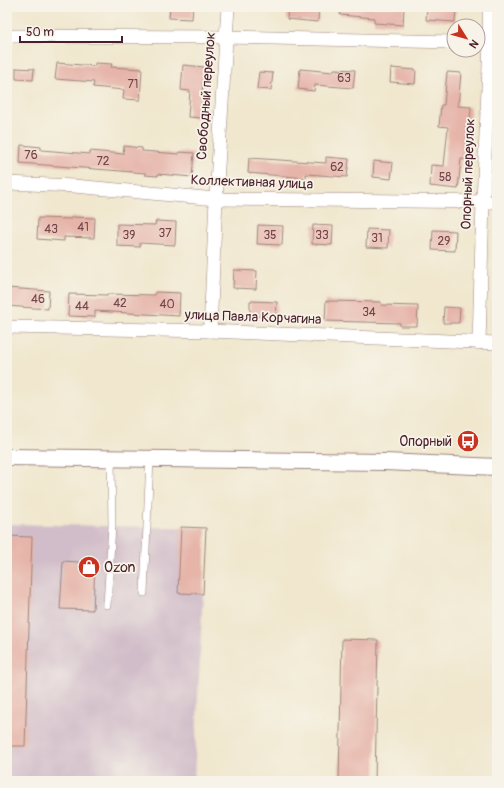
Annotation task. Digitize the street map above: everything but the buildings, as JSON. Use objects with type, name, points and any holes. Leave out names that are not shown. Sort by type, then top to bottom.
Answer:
[{"type":"street","name":"Свободный переулок","points":[[210,331],[216,199],[228,7]]},
{"type":"street","name":"Опорный переулок","points":[[479,342],[489,7]]},
{"type":"street","points":[[7,36],[226,37],[446,42]]},
{"type":"street","name":"Коллективная улица","points":[[7,183],[74,186],[216,199],[497,202]]},
{"type":"street","name":"улица Павла Корчагина","points":[[7,327],[210,331],[497,343]]},
{"type":"street","points":[[7,457],[385,462],[497,467]]},
{"type":"lane","points":[[107,605],[112,526],[112,458]]},
{"type":"lane","points":[[144,593],[150,459]]},
{"type":"shaded area","points":[[7,524],[206,528],[194,781],[7,781]]},
{"type":"place","name":"Опорный","points":[[468,441]]},
{"type":"place","name":"Ozon","points":[[89,567]]}]
